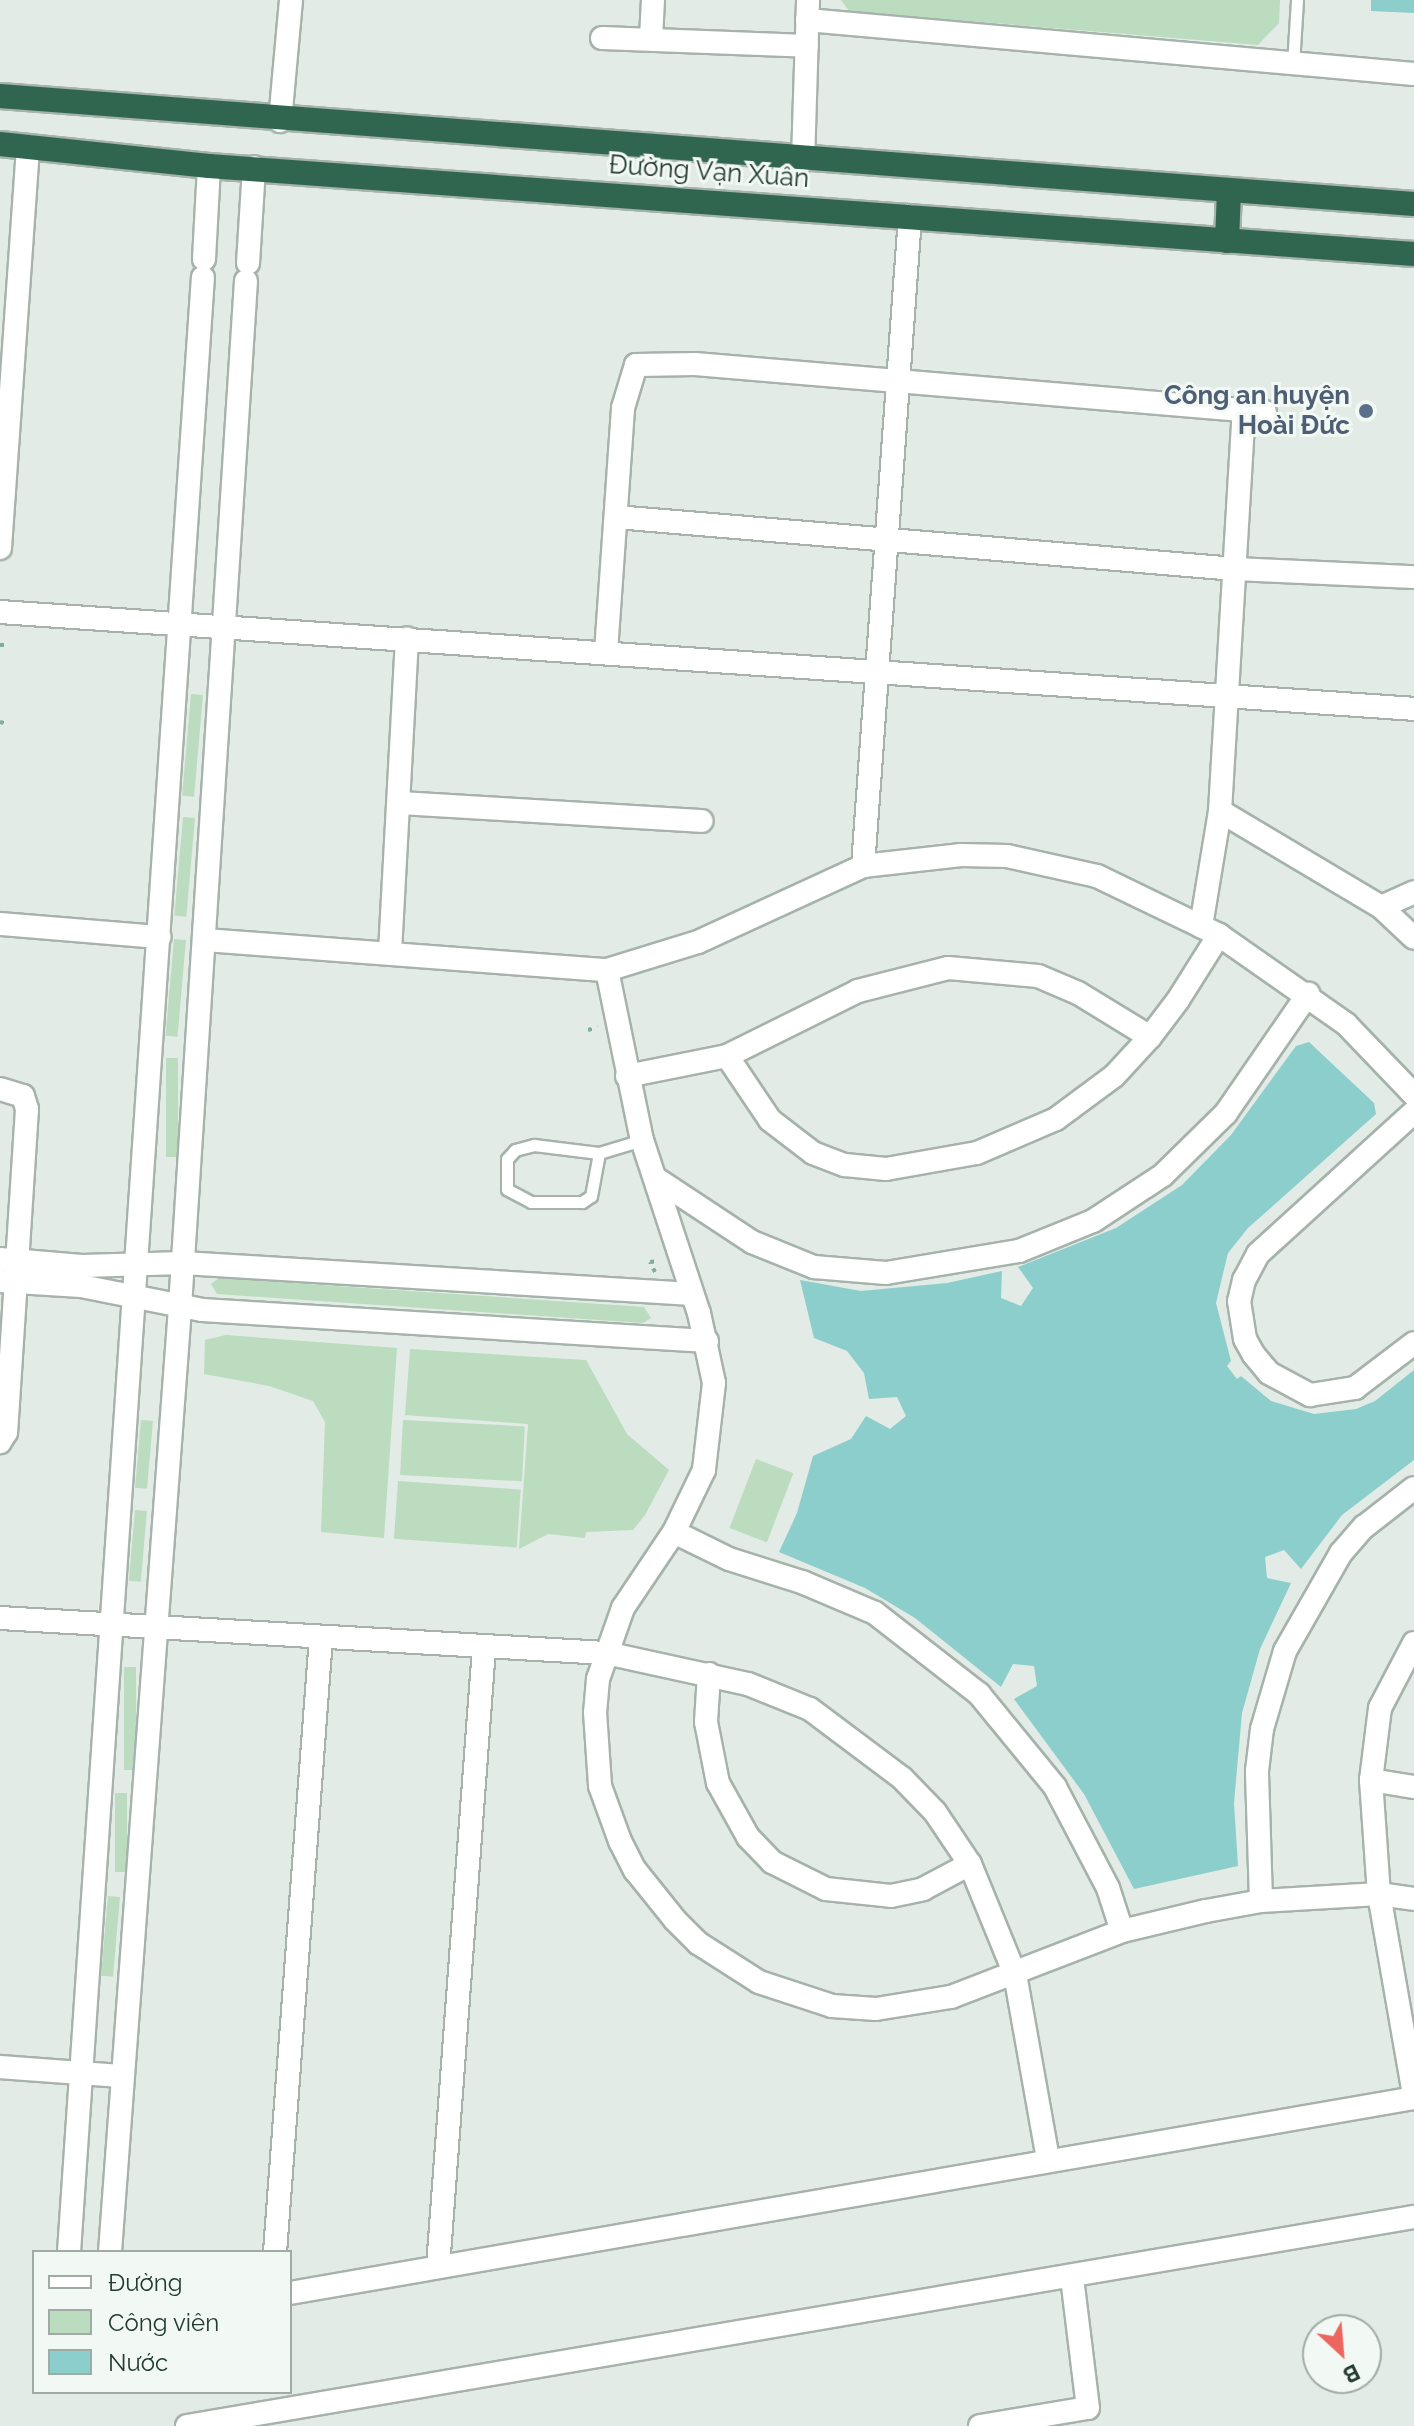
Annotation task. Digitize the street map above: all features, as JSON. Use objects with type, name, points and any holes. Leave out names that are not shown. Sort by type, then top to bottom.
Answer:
[{"type":"highway","name":"Đường Vạn Xuân","points":[[0,96],[803,161],[1414,204]]},
{"type":"highway","name":"Đường Vạn Xuân","points":[[0,144],[209,166],[1414,254]]},
{"type":"highway","points":[[1227,241],[1229,191]]},
{"type":"street","points":[[280,121],[291,0]]},
{"type":"street","points":[[651,38],[653,0]]},
{"type":"street","points":[[803,161],[808,10],[1293,64],[1414,74]]},
{"type":"street","points":[[602,38],[807,46]]},
{"type":"street","points":[[0,548],[28,146]]},
{"type":"street","points":[[69,2250],[181,623],[209,166]]},
{"type":"street","points":[[110,2250],[120,2076],[158,1626],[254,167]]},
{"type":"street","points":[[863,866],[883,541],[910,216]]},
{"type":"street","points":[[606,652],[623,408],[636,365],[695,364],[1255,411],[1235,569],[1210,931],[1150,1037],[1114,1076],[1056,1119],[977,1153],[886,1169],[845,1165],[794,1142],[770,1120],[727,1056]]},
{"type":"street","points":[[616,517],[1235,569],[1414,577]]},
{"type":"street","points":[[0,612],[1414,709]]},
{"type":"street","points":[[390,952],[407,638]]},
{"type":"street","points":[[399,803],[701,821]]},
{"type":"street","points":[[1220,811],[1381,907],[1414,938]]},
{"type":"street","points":[[205,940],[607,970],[698,942],[863,866],[961,855],[1052,862],[1097,876],[1210,931],[1308,994],[1375,1052],[1414,1095]]},
{"type":"street","points":[[1381,907],[1414,892]]},
{"type":"street","points":[[0,924],[159,937]]},
{"type":"street","points":[[627,1076],[727,1056],[858,991],[948,968],[1038,976],[1078,993],[1150,1037]]},
{"type":"street","points":[[607,970],[642,1140],[707,1341],[714,1383],[712,1435],[704,1470],[674,1532],[623,1608],[598,1679],[595,1732],[608,1811],[635,1870],[698,1943],[759,1982],[832,2006],[911,2006],[1015,1974],[1122,1931],[1261,1901],[1379,1894],[1414,1899]]},
{"type":"street","points":[[655,1178],[752,1242],[814,1267],[886,1273],[1019,1251],[1093,1221],[1163,1175],[1226,1113],[1308,994]]},
{"type":"street","points":[[0,1089],[23,1096],[27,1109],[8,1271],[6,1432],[0,1442]]},
{"type":"street","points":[[1414,1112],[1258,1254],[1239,1301],[1245,1339],[1254,1355],[1269,1373],[1310,1395],[1355,1388],[1414,1343]]},
{"type":"street","points":[[8,1271],[137,1262],[183,1263],[692,1294]]},
{"type":"street","points":[[8,1271],[134,1300],[180,1307],[707,1341]]},
{"type":"street","points":[[1261,1901],[1257,1771],[1262,1729],[1285,1651],[1341,1553],[1364,1527],[1414,1488]]},
{"type":"street","points":[[674,1532],[729,1559],[802,1582],[875,1613],[969,1685],[1003,1719],[1055,1787],[1108,1888],[1122,1931]]},
{"type":"street","points":[[0,1618],[606,1653],[709,1674],[779,1695],[839,1726],[902,1778],[935,1812],[970,1864],[1015,1974],[1048,2160]]},
{"type":"street","points":[[275,2250],[321,1638]]},
{"type":"street","points":[[292,2293],[1414,2097],[1379,1894],[1371,1780],[1380,1708],[1414,1643]]},
{"type":"street","points":[[438,2267],[484,1648]]},
{"type":"street","points":[[709,1674],[706,1722],[718,1783],[748,1837],[772,1862],[826,1889],[891,1896],[923,1889],[970,1864]]},
{"type":"street","points":[[1371,1780],[1414,1787]]},
{"type":"street","points":[[0,2067],[120,2076]]},
{"type":"street","points":[[187,2426],[298,2416],[1414,2217]]},
{"type":"street","points":[[980,2426],[1089,2417],[1072,2277]]},
{"type":"lane","points":[[1293,64],[1297,0]]},
{"type":"lane","points":[[599,1153],[591,1196],[582,1202],[531,1202],[518,1199],[507,1189],[507,1159],[515,1150],[534,1145],[599,1153],[642,1140]]},
{"type":"path","points":[[0,645],[9,645]]},
{"type":"green space","points":[[841,0],[1280,0],[1279,23],[1258,45],[849,11]]},
{"type":"green space","points":[[191,694],[203,695],[194,797],[182,796]]},
{"type":"green space","points":[[183,817],[195,818],[186,917],[174,916]]},
{"type":"green space","points":[[174,939],[186,940],[178,1037],[166,1036]]},
{"type":"green space","points":[[166,1058],[178,1058],[178,1157],[166,1157]]},
{"type":"green space","points":[[219,1278],[644,1307],[651,1318],[643,1323],[217,1294],[211,1284]]},
{"type":"green space","points":[[226,1335],[397,1348],[384,1538],[321,1532],[325,1422],[313,1401],[269,1386],[204,1374],[205,1340]]},
{"type":"green space","points":[[410,1349],[586,1360],[627,1434],[669,1470],[645,1515],[633,1530],[586,1532],[585,1538],[548,1534],[519,1549],[528,1424],[405,1415]]},
{"type":"green space","points":[[141,1420],[153,1421],[147,1489],[135,1488]]},
{"type":"green space","points":[[403,1420],[525,1426],[522,1481],[400,1475]]},
{"type":"green space","points":[[756,1459],[793,1473],[767,1542],[729,1528]]},
{"type":"green space","points":[[398,1481],[521,1490],[517,1547],[394,1539]]},
{"type":"green space","points":[[135,1510],[147,1511],[141,1582],[129,1581]]},
{"type":"green space","points":[[124,1667],[136,1667],[136,1770],[124,1770]]},
{"type":"green space","points":[[115,1793],[127,1793],[127,1872],[115,1872]]},
{"type":"green space","points":[[108,1896],[120,1897],[113,1977],[101,1976]]},
{"type":"water","points":[[1371,0],[1414,0],[1414,13],[1371,11]]},
{"type":"water","points":[[1309,1042],[1374,1103],[1376,1114],[1248,1228],[1228,1253],[1216,1303],[1231,1361],[1227,1366],[1237,1379],[1241,1376],[1271,1401],[1314,1414],[1356,1409],[1375,1401],[1414,1370],[1414,1460],[1342,1515],[1301,1569],[1284,1550],[1265,1557],[1267,1578],[1291,1583],[1260,1649],[1242,1713],[1234,1803],[1238,1866],[1134,1889],[1084,1794],[1014,1699],[1037,1686],[1034,1666],[1013,1664],[1001,1687],[915,1618],[865,1588],[779,1552],[797,1513],[813,1456],[851,1439],[866,1416],[890,1429],[906,1416],[897,1397],[869,1399],[864,1373],[847,1351],[814,1338],[800,1280],[861,1291],[947,1283],[1002,1271],[1001,1298],[1021,1306],[1033,1288],[1018,1267],[1116,1228],[1182,1185],[1231,1135],[1296,1046]]},
{"type":"place","name":"Công an huyện Hoài Đức","points":[[1366,411]]}]
